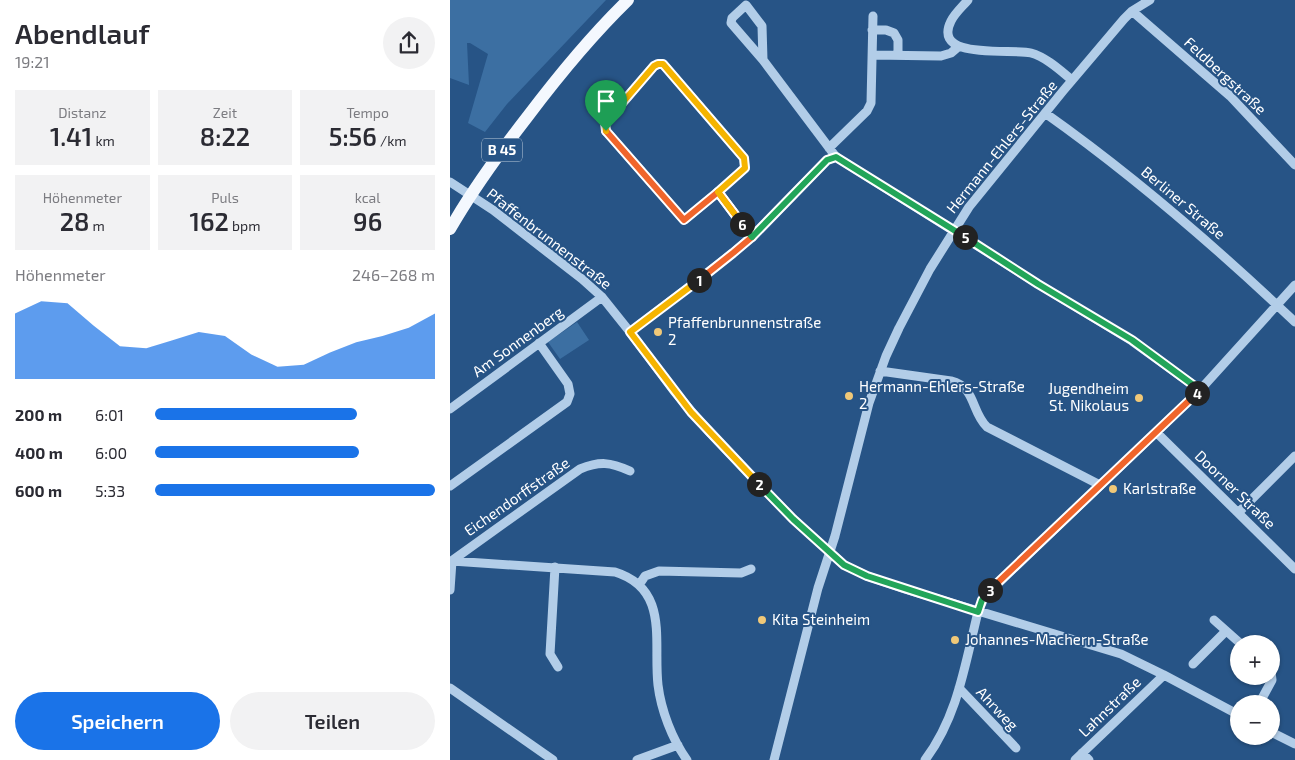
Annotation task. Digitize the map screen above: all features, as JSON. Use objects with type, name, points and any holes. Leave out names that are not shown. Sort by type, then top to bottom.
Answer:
[{"type":"main road","name":"B 45","points":[[450,229],[470,194],[567,66],[628,0]]},
{"type":"street","points":[[968,0],[953,18],[948,28],[950,38],[958,47],[970,50],[1029,52],[1040,56],[1072,80]]},
{"type":"street","name":"Hermann-Ehlers-Straße","points":[[774,760],[818,588],[830,553],[869,403],[880,371],[913,300],[969,207],[1072,80],[1132,11],[1150,0]]},
{"type":"street","points":[[763,60],[762,26],[749,2],[732,18],[731,23],[763,60],[836,157],[1038,284],[1132,340],[1200,390]]},
{"type":"street","name":"Feldbergstraße","points":[[1132,11],[1230,96],[1295,165]]},
{"type":"street","points":[[829,148],[870,107],[872,97],[873,16]]},
{"type":"street","points":[[872,30],[886,30],[894,33],[898,40],[898,56]]},
{"type":"street","points":[[873,55],[947,55],[956,51],[958,47]]},
{"type":"street","points":[[658,64],[663,64],[744,158],[745,168],[718,192],[684,220],[606,131],[605,123],[654,66],[658,64]]},
{"type":"street","name":"Berliner Straße","points":[[1045,113],[1158,198],[1295,322]]},
{"type":"street","points":[[630,332],[752,237],[827,160],[836,157]]},
{"type":"street","name":"Pfaffenbrunnenstraße","points":[[450,182],[521,231],[602,297],[674,391],[711,434],[793,519],[844,565],[867,576],[978,612],[1121,654],[1230,710]]},
{"type":"street","points":[[718,192],[752,237]]},
{"type":"street","points":[[925,760],[946,729],[959,688],[978,612],[982,600],[990,589],[1200,390],[1295,285]]},
{"type":"street","name":"Am Sonnenberg","points":[[450,409],[602,297]]},
{"type":"street","points":[[450,486],[567,402],[570,394],[568,384],[539,343]]},
{"type":"street","points":[[880,371],[951,380],[961,384],[970,395],[981,420],[987,427],[1100,485]]},
{"type":"street","name":"Doorner Straße","points":[[1156,432],[1295,568]]},
{"type":"street","points":[[1239,512],[1295,456]]},
{"type":"street","name":"Eichendorffstraße","points":[[451,561],[580,469],[607,463],[630,471]]},
{"type":"street","points":[[450,590],[451,561],[615,572],[627,577],[639,586],[652,603],[656,616],[659,691],[666,718],[687,760]]},
{"type":"street","points":[[554,567],[550,654],[558,666]]},
{"type":"street","points":[[639,586],[645,576],[654,572],[741,573],[750,569]]},
{"type":"street","points":[[1214,620],[1231,635]]},
{"type":"street","points":[[1194,664],[1226,631]]},
{"type":"street","name":"Lahnstraße","points":[[1075,760],[1164,675]]},
{"type":"street","points":[[450,688],[553,760]]},
{"type":"street","name":"Ahrweg","points":[[959,688],[1016,748]]},
{"type":"street","points":[[1280,736],[1295,744]]},
{"type":"street","points":[[637,760],[678,745]]},
{"type":"street","points":[[1082,753],[1089,760]]},
{"type":"shaded area","points":[[450,0],[606,0],[507,104],[485,132],[468,123],[488,54],[467,43],[469,85],[450,78]]},
{"type":"shaded area","points":[[577,322],[589,340],[560,359],[548,342]]},
{"type":"place","name":"Pfaffenbrunnenstraße 2","points":[[658,332]]},
{"type":"place","name":"Hermann-Ehlers-Straße 2","points":[[849,396]]},
{"type":"place","name":"Jugendheim St. Nikolaus","points":[[1139,398]]},
{"type":"place","name":"Karlstraße","points":[[1113,489]]},
{"type":"place","name":"Kita Steinheim","points":[[762,620]]},
{"type":"place","name":"Johannes-Machern-Straße","points":[[955,640]]},
{"type":"route","points":[[606,131],[605,123],[654,66],[663,64],[744,158],[745,168],[718,192],[752,237],[827,160],[836,157],[954,230],[998,260],[1132,340],[1200,390],[990,589],[982,600],[978,612],[852,570],[834,558],[793,519],[724,448],[691,412],[630,332],[752,237],[718,192],[684,220],[606,131]]}]
